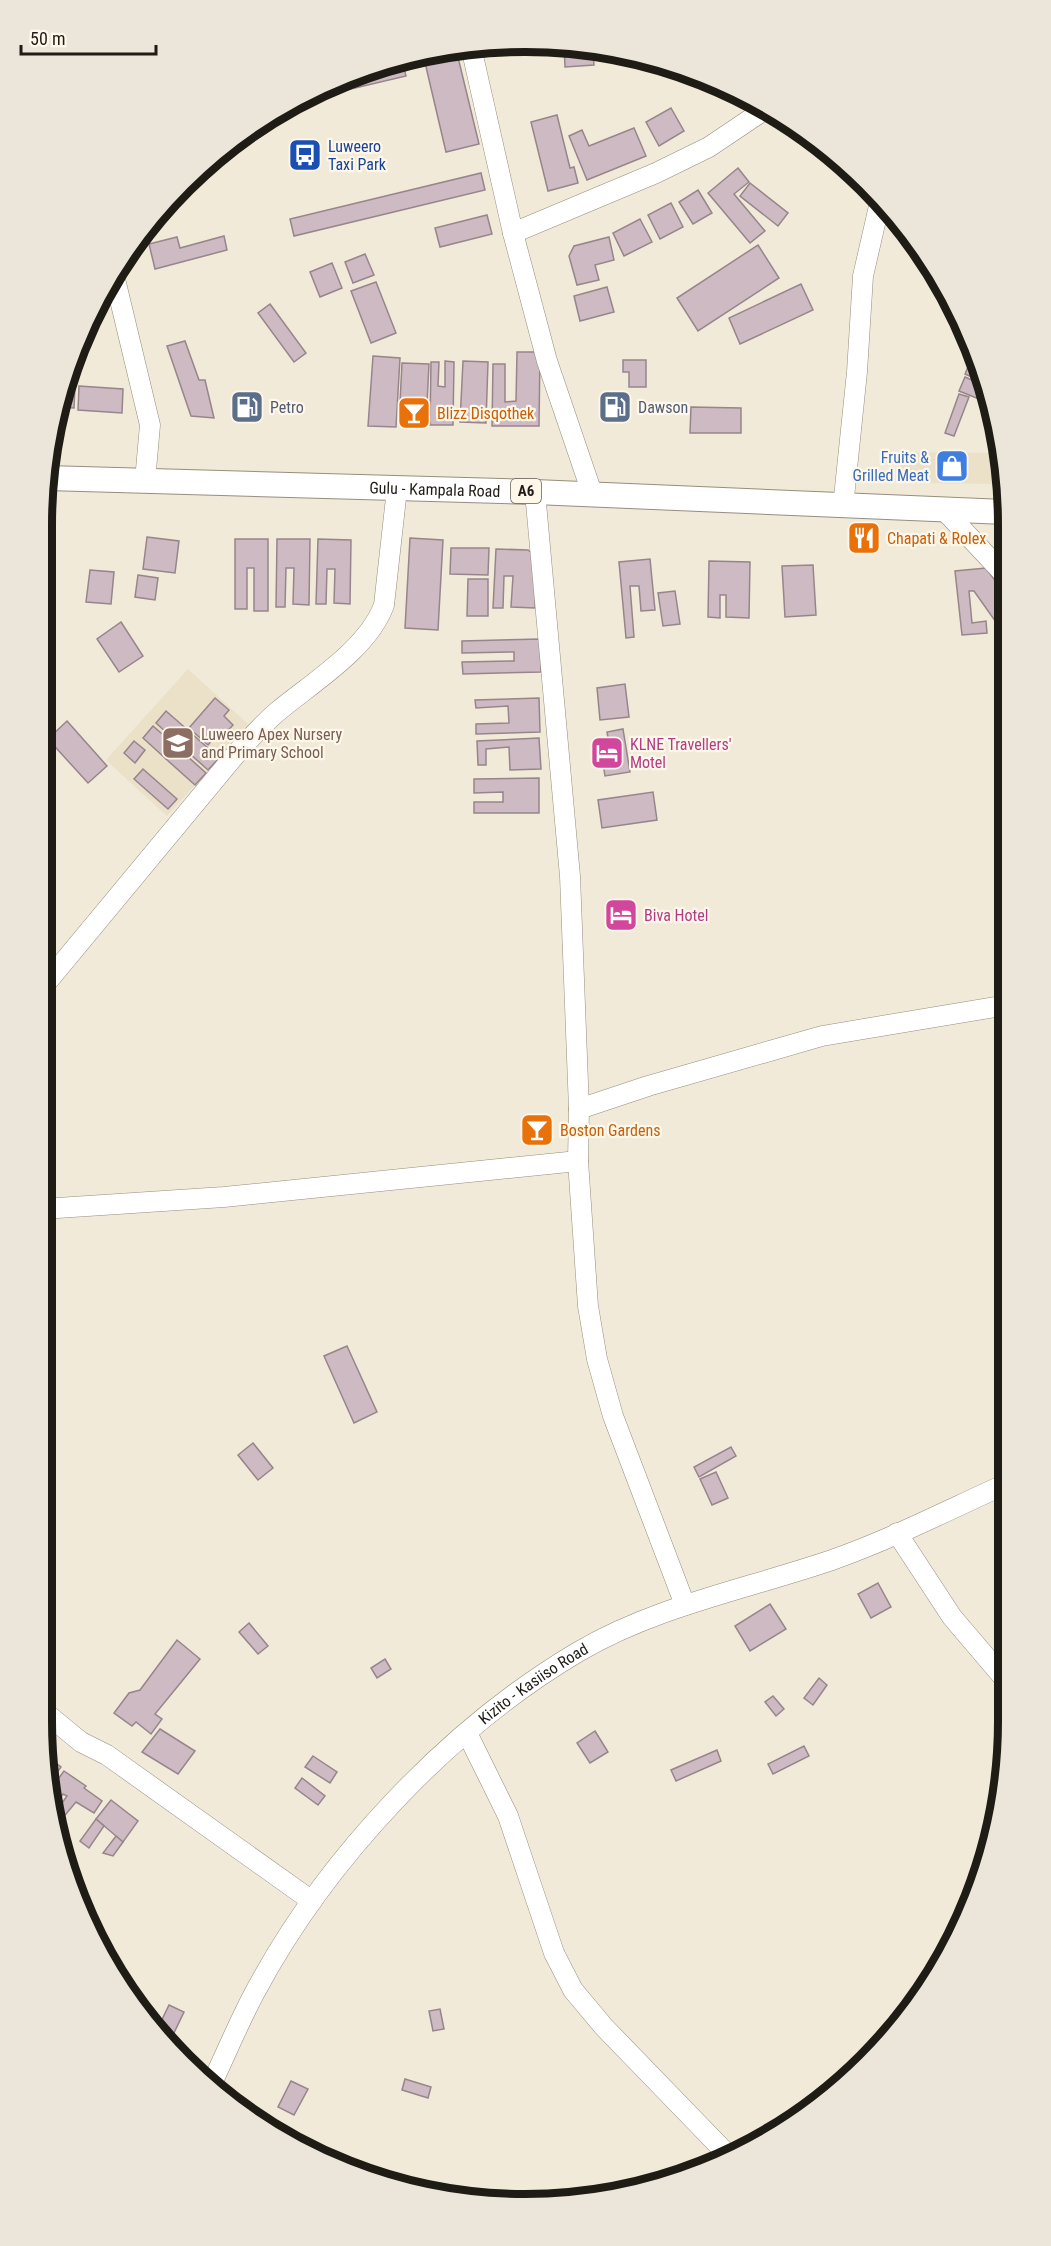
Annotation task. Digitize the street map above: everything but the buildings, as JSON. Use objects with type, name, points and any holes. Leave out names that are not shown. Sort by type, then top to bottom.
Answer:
[{"type":"main road","name":"Gulu - Kampala Road","points":[[56,478],[535,492],[946,512],[998,512]]},
{"type":"street","points":[[473,56],[513,233],[547,361],[592,496]]},
{"type":"street","points":[[513,233],[656,173],[709,147],[758,114]]},
{"type":"street","points":[[843,507],[857,372],[863,276],[878,211]]},
{"type":"street","points":[[117,287],[150,425],[145,481]]},
{"type":"street","points":[[52,976],[241,748],[274,714],[363,642],[378,623],[384,605],[397,489]]},
{"type":"street","points":[[535,492],[570,876],[579,1109],[578,1161],[588,1306],[597,1359],[613,1416],[685,1605]]},
{"type":"street","points":[[946,512],[998,568]]},
{"type":"street","points":[[579,1109],[648,1086],[822,1036],[998,1007]]},
{"type":"street","points":[[52,1208],[224,1197],[578,1161]]},
{"type":"street","name":"Kizito - Kasiiso Road","points":[[215,2077],[255,1991],[312,1901],[402,1793],[467,1733],[523,1689],[579,1651],[685,1605],[833,1560],[998,1488]]},
{"type":"street","points":[[897,1533],[951,1617],[998,1671]]},
{"type":"street","points":[[52,1718],[81,1742],[107,1755],[312,1901]]},
{"type":"street","points":[[467,1733],[508,1816],[554,1953],[573,1990],[604,2028],[723,2150]]},
{"type":"shaded area","name":"Fruits & Grilled Meat","points":[[898,452],[992,453],[996,484],[914,483],[901,469]]},
{"type":"shaded area","name":"Luweero Apex Nursery and Primary School","points":[[188,669],[249,725],[167,816],[106,760]]},
{"type":"place","name":"Luweero Taxi Park","points":[[305,155]]},
{"type":"place","name":"Petro","points":[[247,407]]},
{"type":"place","name":"Dawson","points":[[615,407]]},
{"type":"place","name":"Blizz Disqothek","points":[[414,413]]},
{"type":"place","name":"Fruits & Grilled Meat","points":[[952,466]]},
{"type":"place","name":"Chapati & Rolex","points":[[864,538]]},
{"type":"place","name":"Luweero Apex Nursery and Primary School","points":[[178,743]]},
{"type":"place","name":"KLNE Travellers' Motel","points":[[607,753]]},
{"type":"place","name":"Biva Hotel","points":[[621,915]]},
{"type":"place","name":"Boston Gardens","points":[[537,1130]]}]
